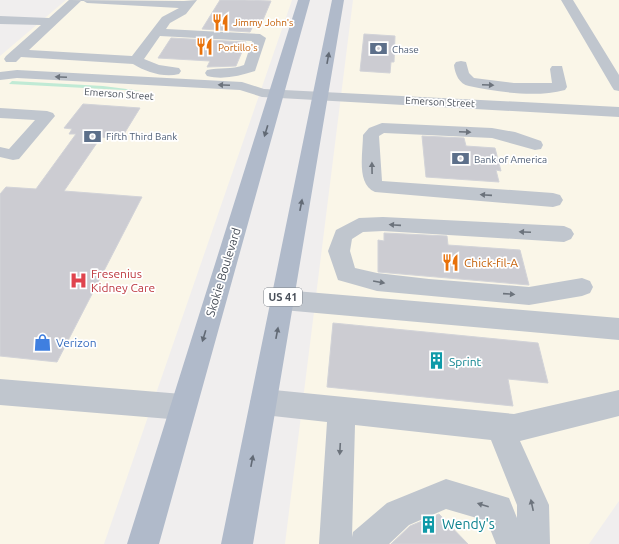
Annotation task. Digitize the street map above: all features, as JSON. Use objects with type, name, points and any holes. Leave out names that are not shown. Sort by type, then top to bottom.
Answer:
[{"type":"main road","name":"Skokie Boulevard","points":[[143,544],[270,93],[304,0]]},
{"type":"main road","name":"US 41","points":[[237,544],[322,96],[338,0]]},
{"type":"street","points":[[0,69],[76,0]]},
{"type":"street","points":[[87,0],[189,2]]},
{"type":"street","points":[[567,0],[619,88]]},
{"type":"street","points":[[136,60],[166,20],[182,12],[189,2]]},
{"type":"street","points":[[8,17],[52,22]]},
{"type":"street","points":[[18,53],[136,60],[149,68],[158,71],[235,73],[250,68],[260,38],[157,32]]},
{"type":"street","points":[[461,65],[462,73],[469,82],[543,88],[560,87],[557,70]]},
{"type":"street","name":"Emerson Street","points":[[0,76],[17,74],[242,86],[270,93],[619,112]]},
{"type":"street","points":[[146,96],[154,82]]},
{"type":"street","name":"Emerson Street","points":[[0,85],[3,87],[82,92]]},
{"type":"street","name":"Emerson Street","points":[[239,101],[270,93]]},
{"type":"street","points":[[0,113],[46,116],[13,155],[0,152]]},
{"type":"street","points":[[535,145],[509,136],[492,133],[382,128],[375,131],[371,135],[372,181],[375,185],[382,188],[553,200]]},
{"type":"street","points":[[564,234],[383,224],[358,225],[343,235],[339,251],[346,274],[378,282],[429,288],[529,296],[582,287]]},
{"type":"street","points":[[283,300],[619,329]]},
{"type":"street","points":[[0,392],[182,407]]},
{"type":"street","points":[[264,402],[514,428],[619,403]]},
{"type":"street","points":[[334,544],[342,410]]},
{"type":"street","points":[[500,427],[533,505],[534,544]]},
{"type":"street","points":[[365,544],[398,514],[446,494],[498,510],[512,544]]},
{"type":"shaded area","points":[[66,0],[292,0],[104,544],[0,544],[0,56]]},
{"type":"shaded area","points":[[353,0],[619,0],[619,501],[589,544],[285,544]]},
{"type":"green space","points":[[12,81],[103,86],[142,91],[9,84]]},
{"type":"building","points":[[220,0],[271,1],[260,27],[253,26],[250,32],[202,29]]},
{"type":"building","name":"Chase","points":[[364,34],[395,36],[394,62],[391,62],[390,73],[360,71]]},
{"type":"building","name":"Portillo's","points":[[171,38],[246,42],[236,66],[207,67],[210,61],[158,58]]},
{"type":"building","points":[[83,104],[140,108],[124,134],[113,133],[109,138],[101,137],[64,191],[142,197],[57,362],[0,356],[0,194],[6,187],[36,189],[76,134],[69,134],[72,129],[64,128]]},
{"type":"building","name":"Bank of America","points":[[422,136],[464,138],[466,146],[495,148],[501,171],[496,170],[499,182],[426,177]]},
{"type":"building","name":"Chick-fil-A","points":[[384,233],[447,236],[448,245],[520,250],[529,285],[378,272],[378,240],[384,241]]},
{"type":"building","name":"Sprint","points":[[333,323],[538,343],[548,383],[508,379],[513,406],[327,387]]},
{"type":"building","name":"Wendy's","points":[[439,514],[468,544],[391,544],[410,526]]},
{"type":"place","name":"Jimmy John's","points":[[220,22]]},
{"type":"place","name":"Portillo's","points":[[205,47]]},
{"type":"place","name":"Chase","points":[[379,49]]},
{"type":"place","name":"Fifth Third Bank","points":[[93,136]]},
{"type":"place","name":"Bank of America","points":[[461,159]]},
{"type":"place","name":"Chick-fil-A","points":[[451,262]]},
{"type":"place","name":"Fresenius Kidney Care","points":[[78,280]]},
{"type":"place","name":"Verizon","points":[[43,342]]},
{"type":"place","name":"Sprint","points":[[436,361]]},
{"type":"place","name":"Wendy's","points":[[429,524]]}]
